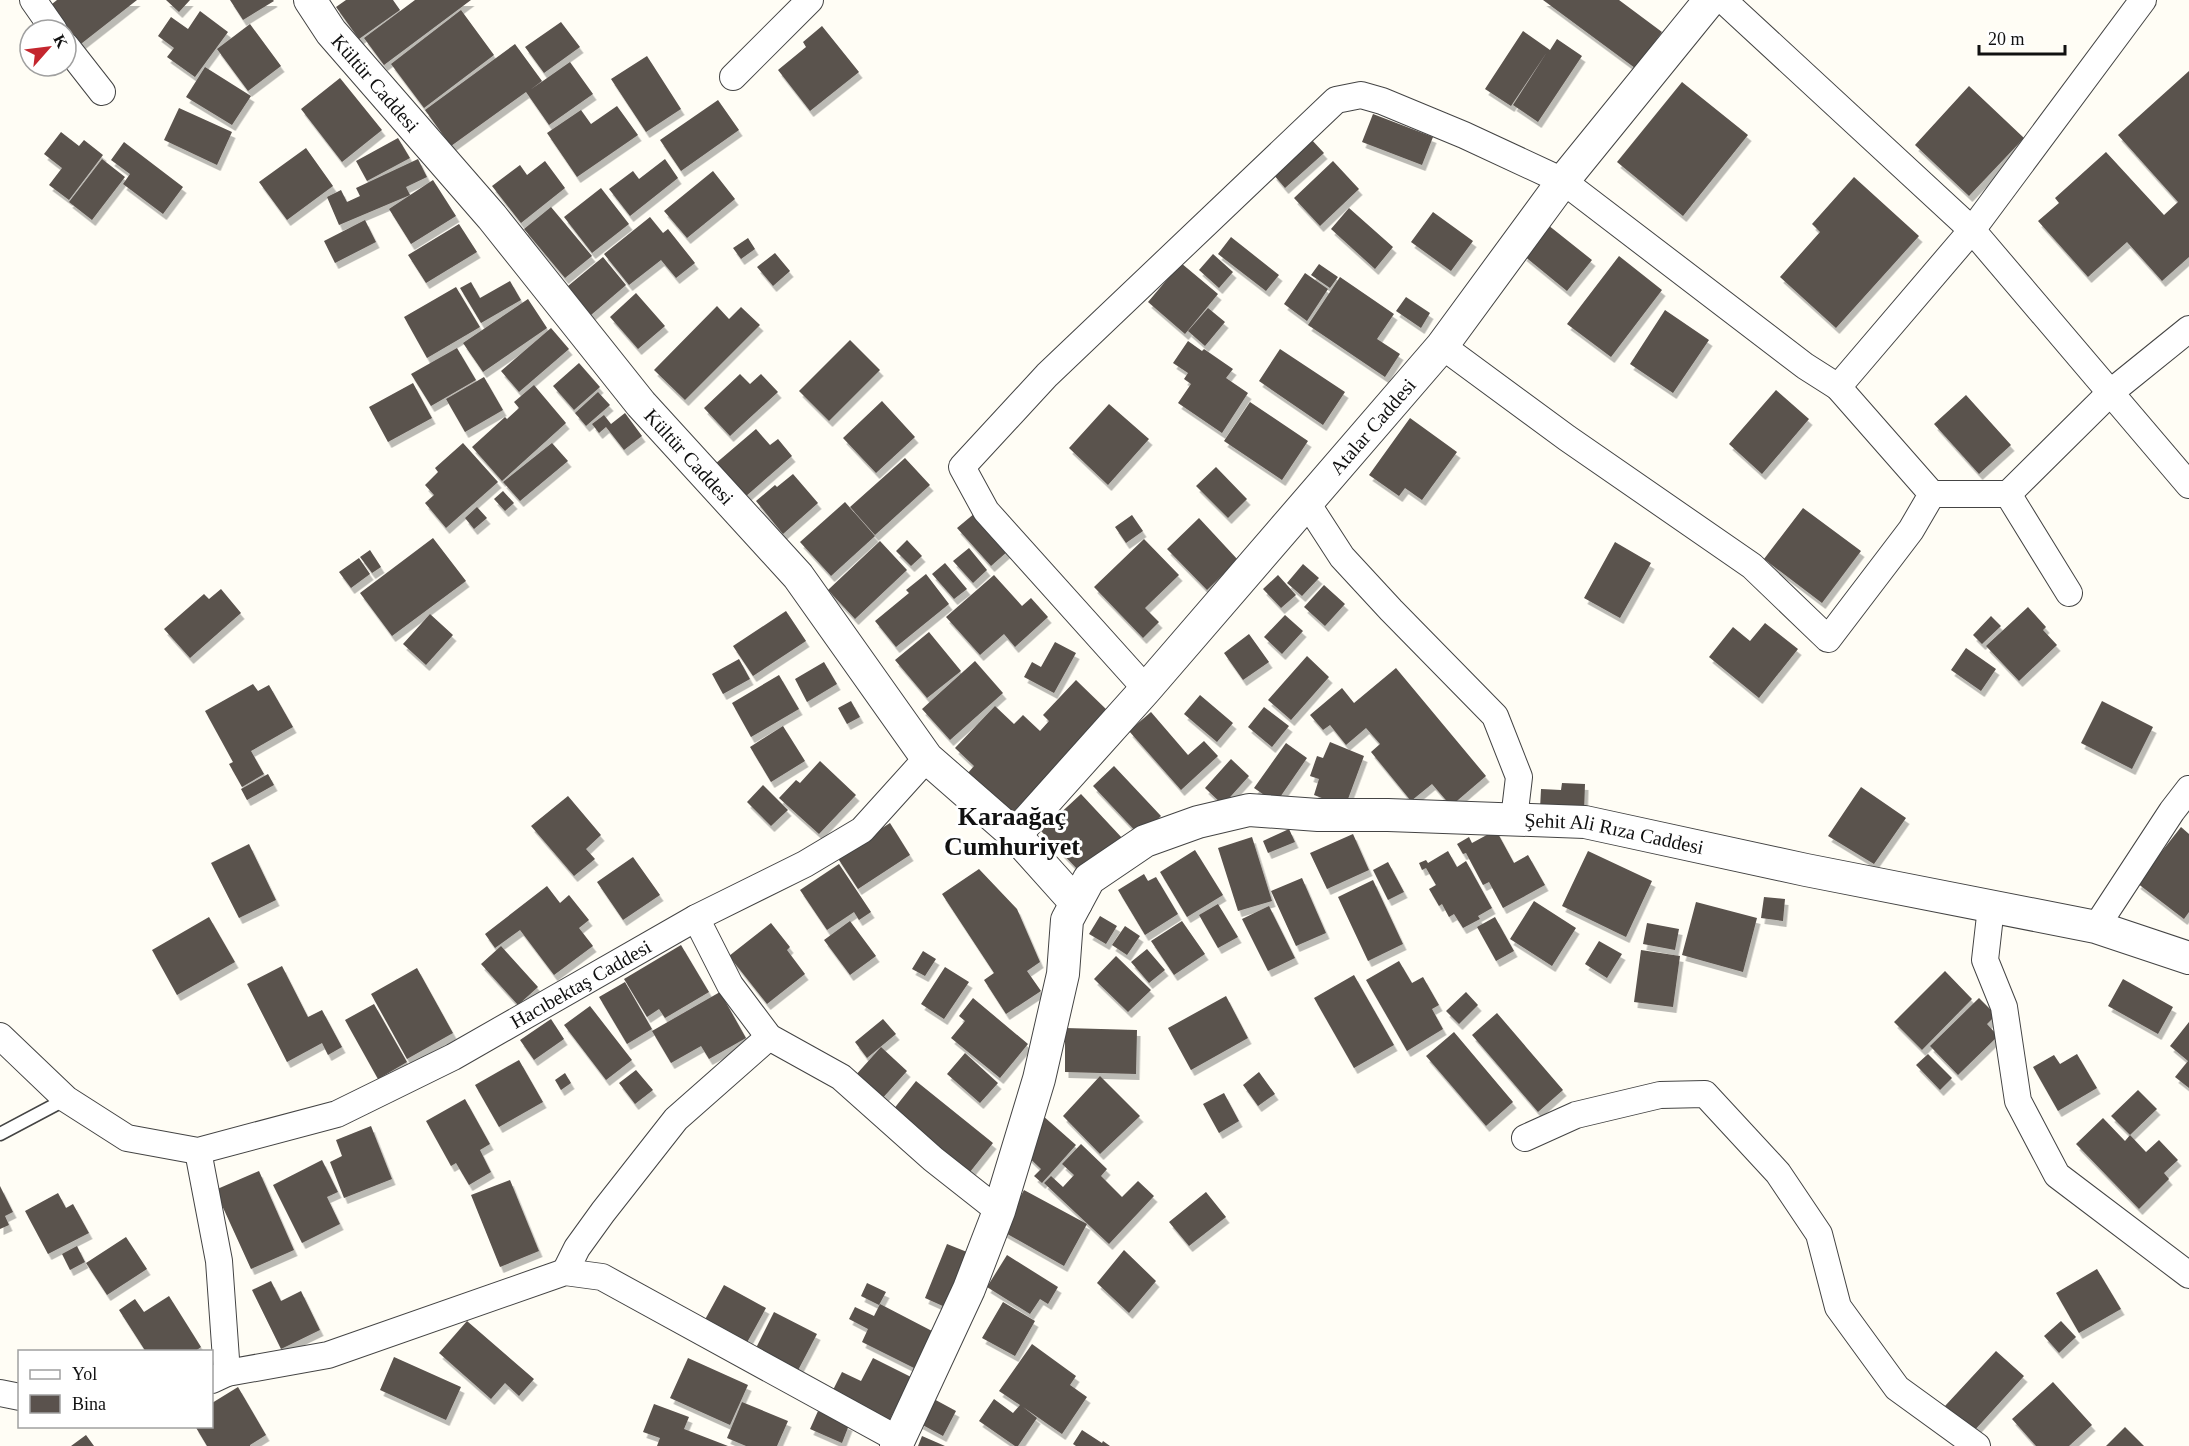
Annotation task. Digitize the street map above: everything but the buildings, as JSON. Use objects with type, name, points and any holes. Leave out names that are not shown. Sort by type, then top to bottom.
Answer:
[{"type":"street","points":[[33,0],[46,18]]},
{"type":"street","name":"Kültür Caddesi","points":[[310,0],[331,32],[492,217],[641,404],[798,576],[927,758],[1015,835],[1071,911]]},
{"type":"street","points":[[733,77],[810,0]]},
{"type":"street","points":[[1838,387],[1972,230],[2143,0]]},
{"type":"street","points":[[1705,3],[1972,230],[2189,485]]},
{"type":"street","name":"Atalar Caddesi","points":[[1015,835],[1146,689],[1442,346],[1563,181],[1705,3]]},
{"type":"street","points":[[78,61],[102,92]]},
{"type":"street","points":[[1146,689],[986,511],[962,467],[1047,375],[1336,100],[1361,95],[1382,101],[1464,135],[1563,181],[1805,366],[1838,387],[1932,494],[2008,494],[2111,392],[2189,328]]},
{"type":"street","points":[[1442,346],[1568,438],[1752,566],[1828,639],[1911,530],[1932,494]]},
{"type":"street","points":[[2008,494],[2068,593]]},
{"type":"street","points":[[1307,503],[1342,556],[1391,610],[1495,716],[1519,777],[1514,819]]},
{"type":"street","name":"Hacıbektaş Caddesi","points":[[198,1150],[337,1114],[453,1057],[696,918],[805,864],[861,830],[927,758]]},
{"type":"street","points":[[2096,927],[2172,811],[2189,789]]},
{"type":"street","name":"Şehit Ali Rıza Caddesi","points":[[1071,911],[1089,879],[1145,841],[1198,822],[1249,810],[1318,815],[1388,814],[1514,819],[1585,822],[1806,870],[2096,927],[2189,958]]},
{"type":"street","points":[[1991,907],[1985,960],[2004,1007],[2018,1101],[2057,1175],[2189,1275]]},
{"type":"street","points":[[0,1036],[66,1100],[127,1138],[198,1150],[219,1261],[219,1377],[328,1355],[565,1272],[602,1277],[898,1443],[969,1289],[999,1211],[1039,1079],[1063,974],[1071,911]]},
{"type":"street","points":[[696,918],[730,985],[769,1037],[841,1077],[933,1159],[999,1211]]},
{"type":"street","points":[[565,1272],[577,1248],[603,1212],[676,1119],[769,1037]]},
{"type":"street","points":[[1525,1138],[1576,1115],[1660,1095],[1704,1094],[1778,1173],[1801,1208],[1818,1234],[1838,1307],[1897,1388],[1977,1446]]},
{"type":"street","points":[[0,1393],[18,1397]]},
{"type":"lane","points":[[0,1134],[66,1100]]},
{"type":"district","name":"Karaağaç Cumhuriyet","points":[[1012,831]]}]
